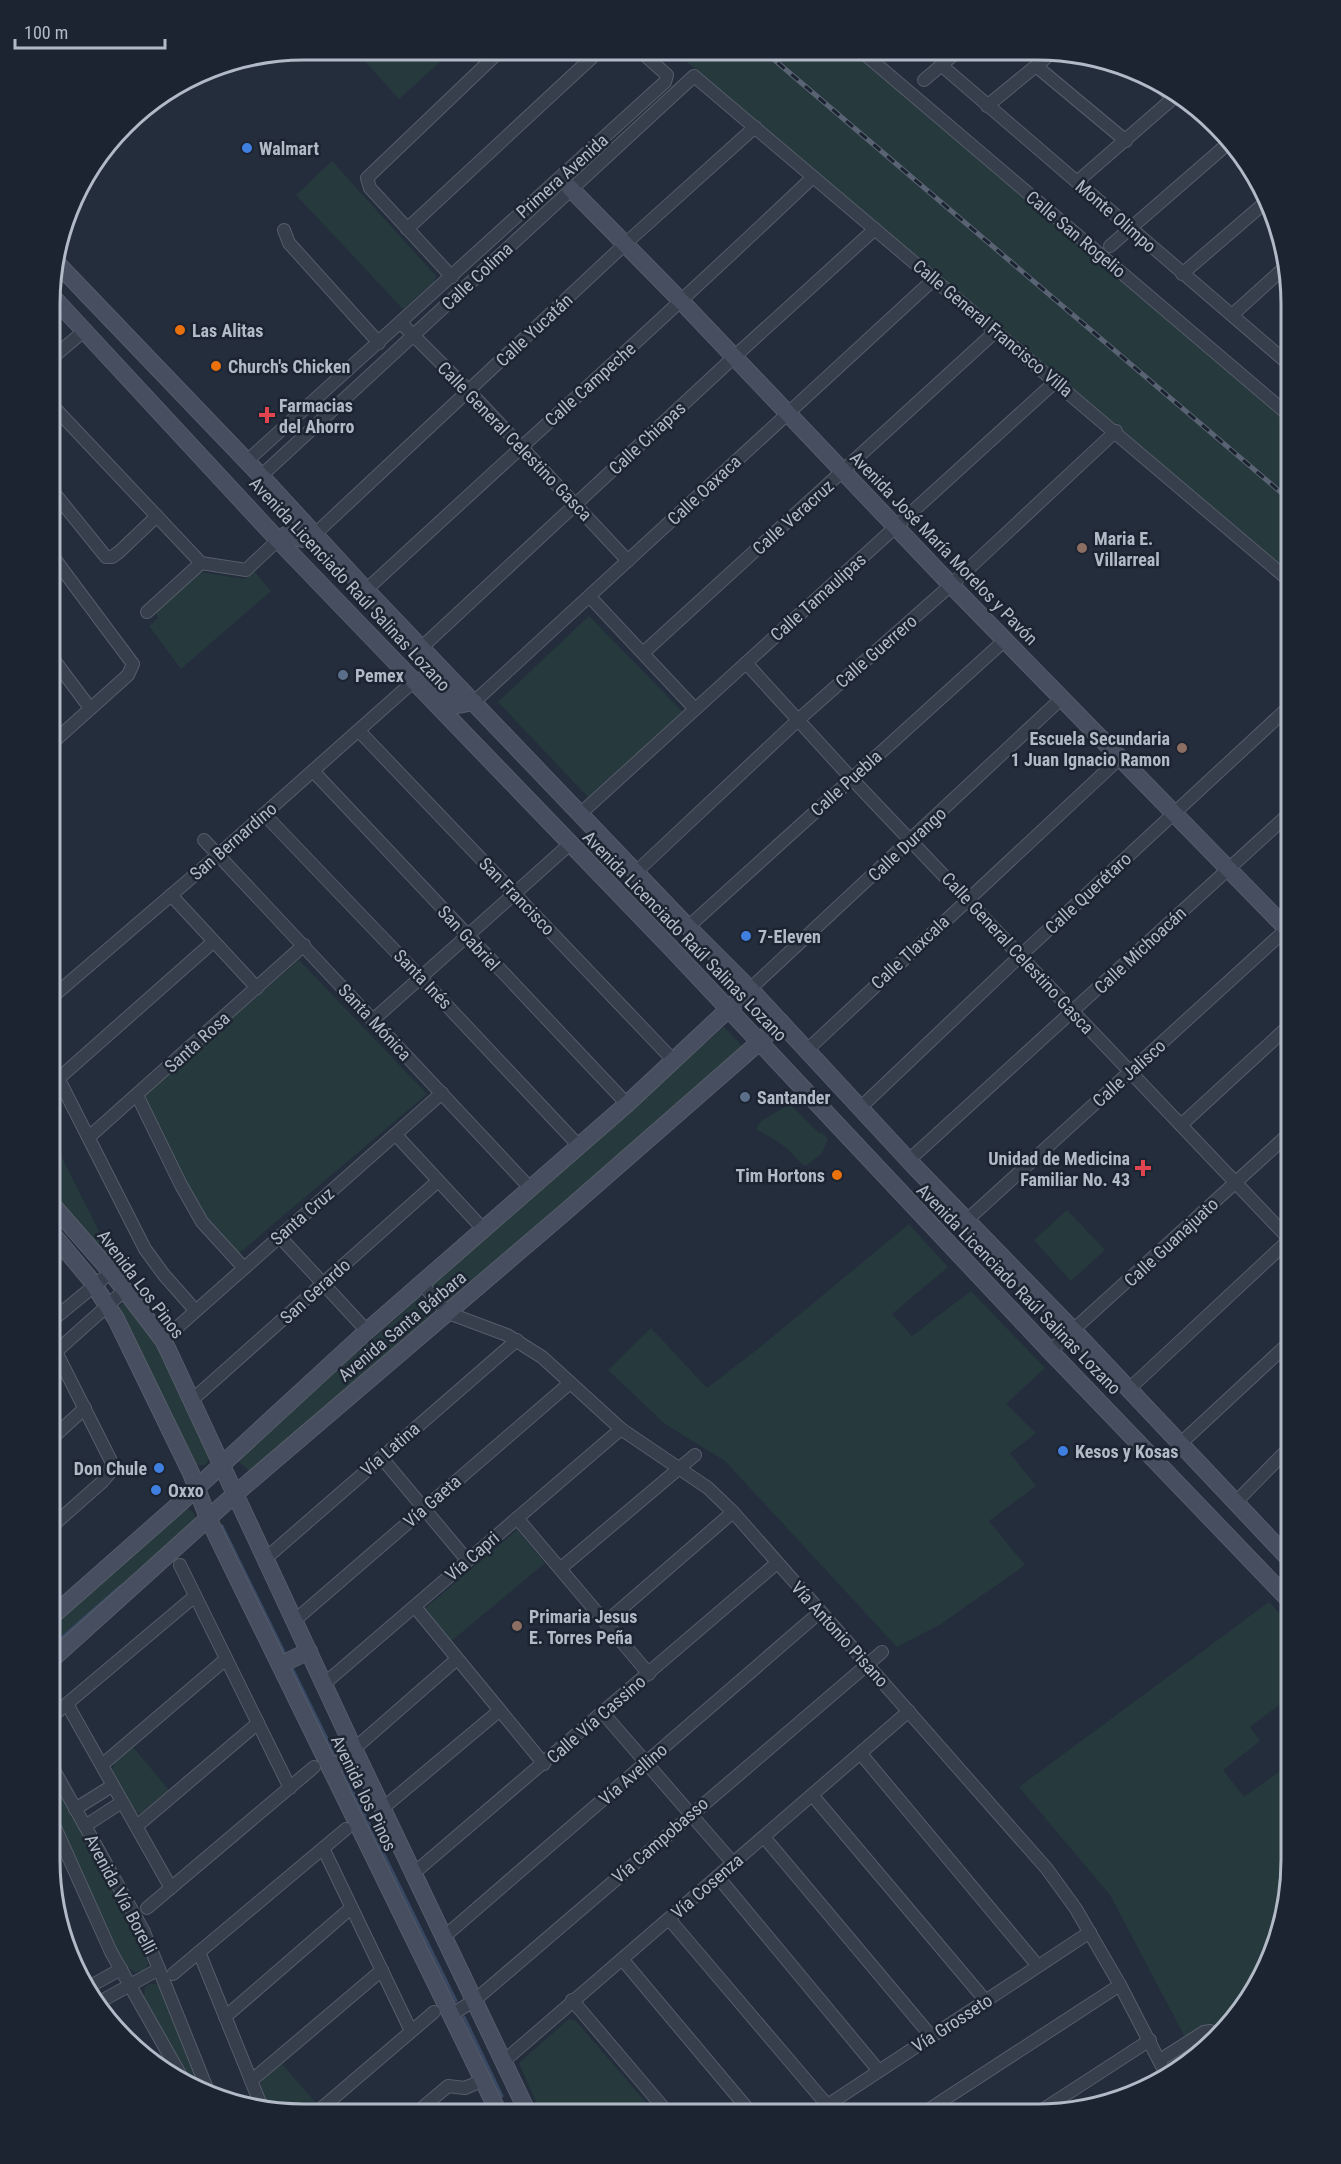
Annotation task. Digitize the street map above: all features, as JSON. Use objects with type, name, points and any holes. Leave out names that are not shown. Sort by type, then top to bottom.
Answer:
[{"type":"street","points":[[452,277],[407,229],[367,182],[367,178],[490,60]]},
{"type":"street","points":[[407,229],[589,60]]},
{"type":"street","name":"Primera Avenida","points":[[247,461],[665,82],[666,73],[651,60]]},
{"type":"street","name":"Calle San Rogelio","points":[[872,60],[1281,408]]},
{"type":"street","points":[[924,80],[947,60]]},
{"type":"street","points":[[987,106],[1043,60]]},
{"type":"street","name":"Monte Olimpo","points":[[941,65],[1280,356]]},
{"type":"street","points":[[1036,66],[1126,141]]},
{"type":"street","name":"Calle General Francisco Villa","points":[[694,76],[1116,431],[1281,573]]},
{"type":"street","name":"Calle Colima","points":[[261,476],[694,76]]},
{"type":"street","points":[[1078,181],[1171,100]]},
{"type":"street","name":"Calle Yucatán","points":[[314,535],[625,244],[754,127]]},
{"type":"street","points":[[1110,246],[1224,147]]},
{"type":"street","name":"Calle Campeche","points":[[366,590],[521,446],[682,302],[813,177]]},
{"type":"street","name":"Avenida José María Morelos y Pavón","points":[[570,189],[682,302],[951,585],[1281,920]]},
{"type":"street","points":[[1182,274],[1260,207]]},
{"type":"street","points":[[284,230],[289,243],[379,343]]},
{"type":"street","name":"Calle Chiapas","points":[[421,648],[734,357],[875,230]]},
{"type":"street","name":"Avenida Licenciado Raúl Salinas Lozano","points":[[63,269],[247,461],[421,648],[750,989],[909,1160],[1281,1550]]},
{"type":"street","points":[[1232,315],[1279,272]]},
{"type":"street","name":"Calle Oaxaca","points":[[474,702],[934,279]]},
{"type":"street","name":"Avenida Licenciado Raúl Salinas Lozano","points":[[60,305],[278,540],[729,1009],[1050,1351],[1281,1592]]},
{"type":"street","points":[[60,353],[89,337],[103,344],[112,338],[115,327],[111,319]]},
{"type":"street","name":"Calle General Celestino Gasca","points":[[401,323],[469,391],[628,561]]},
{"type":"street","name":"Calle Veracruz","points":[[643,653],[996,331]]},
{"type":"street","name":"Calle Tamaulipas","points":[[580,814],[1056,381]]},
{"type":"street","points":[[60,414],[201,562],[244,571],[286,535],[303,539],[314,535]]},
{"type":"street","name":"Calle Guerrero","points":[[636,872],[798,720],[951,585],[1116,431]]},
{"type":"street","points":[[60,500],[103,555],[109,558],[119,552],[157,516]]},
{"type":"street","points":[[147,612],[201,562]]},
{"type":"street","points":[[60,567],[132,661],[130,672],[60,736]]},
{"type":"street","points":[[317,580],[333,573],[366,590]]},
{"type":"street","points":[[590,597],[695,709]]},
{"type":"street","name":"Calle Puebla","points":[[688,927],[1005,640]]},
{"type":"street","name":"Calle General Celestino Gasca","points":[[746,663],[910,841],[1281,1229]]},
{"type":"street","points":[[60,669],[90,708]]},
{"type":"street","points":[[414,681],[426,680],[458,705],[474,702]]},
{"type":"street","name":"San Bernardino","points":[[60,990],[218,855],[414,681]]},
{"type":"street","name":"Calle Durango","points":[[750,989],[1062,698]]},
{"type":"street","name":"Calle Querétaro","points":[[860,1108],[1281,714]]},
{"type":"street","name":"San Francisco","points":[[359,731],[674,1061]]},
{"type":"street","name":"Calle Tlaxcala","points":[[807,1050],[967,898],[1120,758]]},
{"type":"street","name":"San Gabriel","points":[[313,771],[627,1104]]},
{"type":"street","name":"Santa Inés","points":[[264,814],[579,1146]]},
{"type":"street","name":"Calle Michoacán","points":[[909,1160],[1281,821]]},
{"type":"street","name":"Santa Mónica","points":[[204,840],[531,1189]]},
{"type":"street","points":[[373,1020],[570,844]]},
{"type":"street","points":[[171,895],[257,988]]},
{"type":"street","name":"Calle Jalisco","points":[[967,1220],[1281,937]]},
{"type":"street","points":[[60,1077],[213,942]]},
{"type":"street","name":"Santa Rosa","points":[[89,1137],[304,945]]},
{"type":"street","name":"Avenida Santa Bárbara","points":[[60,1609],[197,1488],[367,1331],[627,1104],[750,989]]},
{"type":"street","name":"Avenida Santa Bárbara","points":[[60,1652],[203,1522],[448,1313],[781,1022]]},
{"type":"street","points":[[1181,1125],[1281,1033]]},
{"type":"street","points":[[60,1083],[146,1249],[164,1275],[195,1310]]},
{"type":"street","name":"Santa Cruz","points":[[163,1340],[442,1093]]},
{"type":"street","points":[[137,1095],[197,1214],[208,1230],[243,1268]]},
{"type":"street","points":[[396,1135],[484,1230]]},
{"type":"street","name":"Calle Guanajuato","points":[[1050,1351],[1281,1141]]},
{"type":"street","name":"San Gerardo","points":[[192,1400],[438,1181]]},
{"type":"street","name":"Avenida Los Pinos","points":[[60,1213],[111,1272],[163,1340],[234,1495]]},
{"type":"street","points":[[279,1236],[367,1331]]},
{"type":"street","points":[[60,1244],[108,1304],[197,1488]]},
{"type":"street","points":[[1129,1389],[1281,1248]]},
{"type":"street","points":[[60,1314],[111,1272]]},
{"type":"street","name":"Vía Antonio Pisano","points":[[422,1284],[448,1313],[517,1340],[542,1357],[621,1429],[708,1488],[733,1512],[1047,1869],[1090,1932],[1164,2068]]},
{"type":"street","points":[[60,1348],[125,1290]]},
{"type":"street","name":"Vía Latina","points":[[265,1559],[517,1340]]},
{"type":"street","points":[[1181,1443],[1281,1350]]},
{"type":"street","points":[[60,1364],[86,1408],[110,1457],[112,1467],[109,1474],[95,1489],[60,1519]]},
{"type":"street","name":"Vía Gaeta","points":[[294,1621],[570,1383]]},
{"type":"street","points":[[60,1431],[86,1408]]},
{"type":"street","name":"Vía Capri","points":[[324,1684],[621,1429]]},
{"type":"street","points":[[561,1568],[695,1455]]},
{"type":"street","points":[[1236,1502],[1281,1456]]},
{"type":"street","points":[[381,1457],[467,1560]]},
{"type":"street","name":"Avenida los Pinos","points":[[197,1488],[203,1522],[280,1665],[322,1768],[443,2014],[483,2080],[494,2104]]},
{"type":"street","name":"Avenida los Pinos","points":[[234,1495],[524,2104]]},
{"type":"street","points":[[178,1505],[189,1506],[195,1510],[199,1520],[203,1522]]},
{"type":"street","points":[[606,1622],[733,1512]]},
{"type":"street","points":[[517,1518],[649,1674]]},
{"type":"street","name":"Calle Vía Cassino","points":[[414,1873],[777,1563]]},
{"type":"street","points":[[180,1565],[290,1788]]},
{"type":"street","points":[[60,1710],[195,1596]]},
{"type":"street","points":[[415,1607],[544,1764]]},
{"type":"street","name":"Vía Avellino","points":[[445,1936],[820,1612]]},
{"type":"street","points":[[280,1665],[309,1651]]},
{"type":"street","name":"Vía Campobasso","points":[[326,2104],[411,2031],[475,2000],[882,1652]]},
{"type":"street","points":[[103,1764],[226,1659]]},
{"type":"street","points":[[147,1908],[290,1788],[322,1768],[355,1752],[457,1659]]},
{"type":"street","points":[[67,1704],[103,1764],[112,1786],[171,1888]]},
{"type":"street","points":[[384,1809],[499,1711]]},
{"type":"street","name":"Vía Cosenza","points":[[504,2061],[909,1711]]},
{"type":"street","points":[[603,1713],[733,1863]]},
{"type":"street","points":[[137,1826],[258,1723]]},
{"type":"street","points":[[861,1754],[1038,1966]]},
{"type":"street","name":"Avenida Vía Borelli","points":[[60,1781],[144,1932],[205,2082]]},
{"type":"street","points":[[75,1809],[112,1786]]},
{"type":"street","points":[[813,1796],[985,2000]]},
{"type":"street","points":[[85,1826],[122,1802]]},
{"type":"street","points":[[173,1974],[346,1829]]},
{"type":"street","points":[[764,1837],[932,2036]]},
{"type":"street","name":"Avenida Vía Borelli","points":[[60,1838],[111,1952],[177,2068]]},
{"type":"street","points":[[322,1848],[411,2031]]},
{"type":"street","points":[[718,1877],[879,2071]]},
{"type":"street","points":[[225,2017],[351,1908]]},
{"type":"street","points":[[669,1919],[828,2104]]},
{"type":"street","name":"Vía Grosseto","points":[[828,2104],[1090,1932]]},
{"type":"street","points":[[199,1952],[259,2099]]},
{"type":"street","points":[[622,1959],[744,2104]]},
{"type":"street","points":[[94,1984],[121,1969]]},
{"type":"street","points":[[104,1999],[159,1969]]},
{"type":"street","points":[[251,2081],[382,1970]]},
{"type":"street","points":[[937,2104],[1120,1985]]},
{"type":"street","points":[[572,2000],[660,2104]]},
{"type":"street","points":[[1160,2060],[1204,2032],[1210,2031]]},
{"type":"street","points":[[1054,2103],[1150,2040]]},
{"type":"street","points":[[427,2104],[448,2086],[465,2088],[483,2080]]},
{"type":"street","points":[[510,2104],[521,2097]]},
{"type":"green space","points":[[364,60],[442,60],[399,99]]},
{"type":"green space","points":[[685,60],[862,60],[1281,417],[1281,565]]},
{"type":"green space","points":[[332,161],[436,276],[434,282],[403,309],[296,195]]},
{"type":"green space","points":[[254,571],[271,591],[181,669],[149,626],[158,618],[156,611],[200,572],[244,579]]},
{"type":"green space","points":[[589,616],[683,712],[588,797],[498,702]]},
{"type":"green space","points":[[299,960],[427,1094],[237,1255],[198,1210],[143,1096]]},
{"type":"green space","points":[[724,1027],[744,1048],[448,1305],[431,1286]]},
{"type":"green space","points":[[790,1104],[828,1139],[822,1153],[806,1166],[800,1163],[782,1144],[756,1129],[760,1122]]},
{"type":"green space","points":[[60,1154],[117,1267],[60,1204]]},
{"type":"green space","points":[[1067,1210],[1105,1250],[1071,1281],[1034,1240]]},
{"type":"green space","points":[[909,1224],[948,1267],[892,1314],[912,1336],[971,1291],[1045,1368],[1006,1404],[1036,1433],[1010,1453],[1036,1486],[989,1521],[1025,1565],[941,1624],[897,1647],[725,1461],[665,1424],[608,1370],[651,1328],[707,1388]]},
{"type":"green space","points":[[419,1298],[433,1314],[250,1472],[237,1460]]},
{"type":"green space","points":[[123,1303],[163,1353],[209,1456],[205,1465],[198,1465],[194,1462],[118,1308]]},
{"type":"green space","points":[[187,1509],[193,1512],[196,1519],[60,1644],[60,1619]]},
{"type":"green space","points":[[517,1530],[545,1563],[449,1643],[423,1610]]},
{"type":"green space","points":[[1269,1602],[1281,1615],[1281,1704],[1250,1727],[1260,1741],[1223,1770],[1244,1797],[1281,1770],[1279,1892],[1273,1923],[1256,1968],[1231,2008],[1213,2028],[1199,2030],[1185,2037],[1110,1895],[1019,1787]]},
{"type":"green space","points":[[133,1747],[169,1790],[140,1814],[134,1811],[112,1770],[114,1763]]},
{"type":"green space","points":[[60,1793],[137,1928],[149,1960],[147,1967],[135,1972],[128,1968],[113,1942],[60,1824]]},
{"type":"green space","points":[[157,1984],[161,1989],[199,2080],[186,2073],[144,1997],[145,1987]]},
{"type":"green space","points":[[569,2019],[575,2020],[647,2104],[537,2104],[519,2063]]},
{"type":"green space","points":[[282,2064],[317,2104],[265,2101],[260,2087],[263,2080]]},
{"type":"waterway","points":[[222,1526],[285,1654]]},
{"type":"waterway","points":[[60,1639],[121,1586]]},
{"type":"waterway","points":[[292,1668],[335,1755]]},
{"type":"waterway","points":[[343,1771],[456,2001]]},
{"type":"waterway","points":[[464,2017],[502,2096]]},
{"type":"railway","points":[[775,60],[1281,492]]},
{"type":"place","name":"Walmart","points":[[247,148]]},
{"type":"place","name":"Las Alitas","points":[[180,330]]},
{"type":"place","name":"Church's Chicken","points":[[216,366]]},
{"type":"place","name":"Farmacias del Ahorro","points":[[267,415]]},
{"type":"place","name":"Maria E. Villarreal","points":[[1082,548]]},
{"type":"place","name":"Pemex","points":[[343,675]]},
{"type":"place","name":"Escuela Secundaria 1 Juan Ignacio Ramon","points":[[1182,748]]},
{"type":"place","name":"7-Eleven","points":[[746,936]]},
{"type":"place","name":"Santander","points":[[745,1097]]},
{"type":"place","name":"Unidad de Medicina Familiar No. 43","points":[[1143,1168]]},
{"type":"place","name":"Tim Hortons","points":[[837,1175]]},
{"type":"place","name":"Kesos y Kosas","points":[[1063,1451]]},
{"type":"place","name":"Don Chule","points":[[159,1468]]},
{"type":"place","name":"Oxxo","points":[[156,1490]]},
{"type":"place","name":"Primaria Jesus E. Torres Peña","points":[[517,1626]]}]
